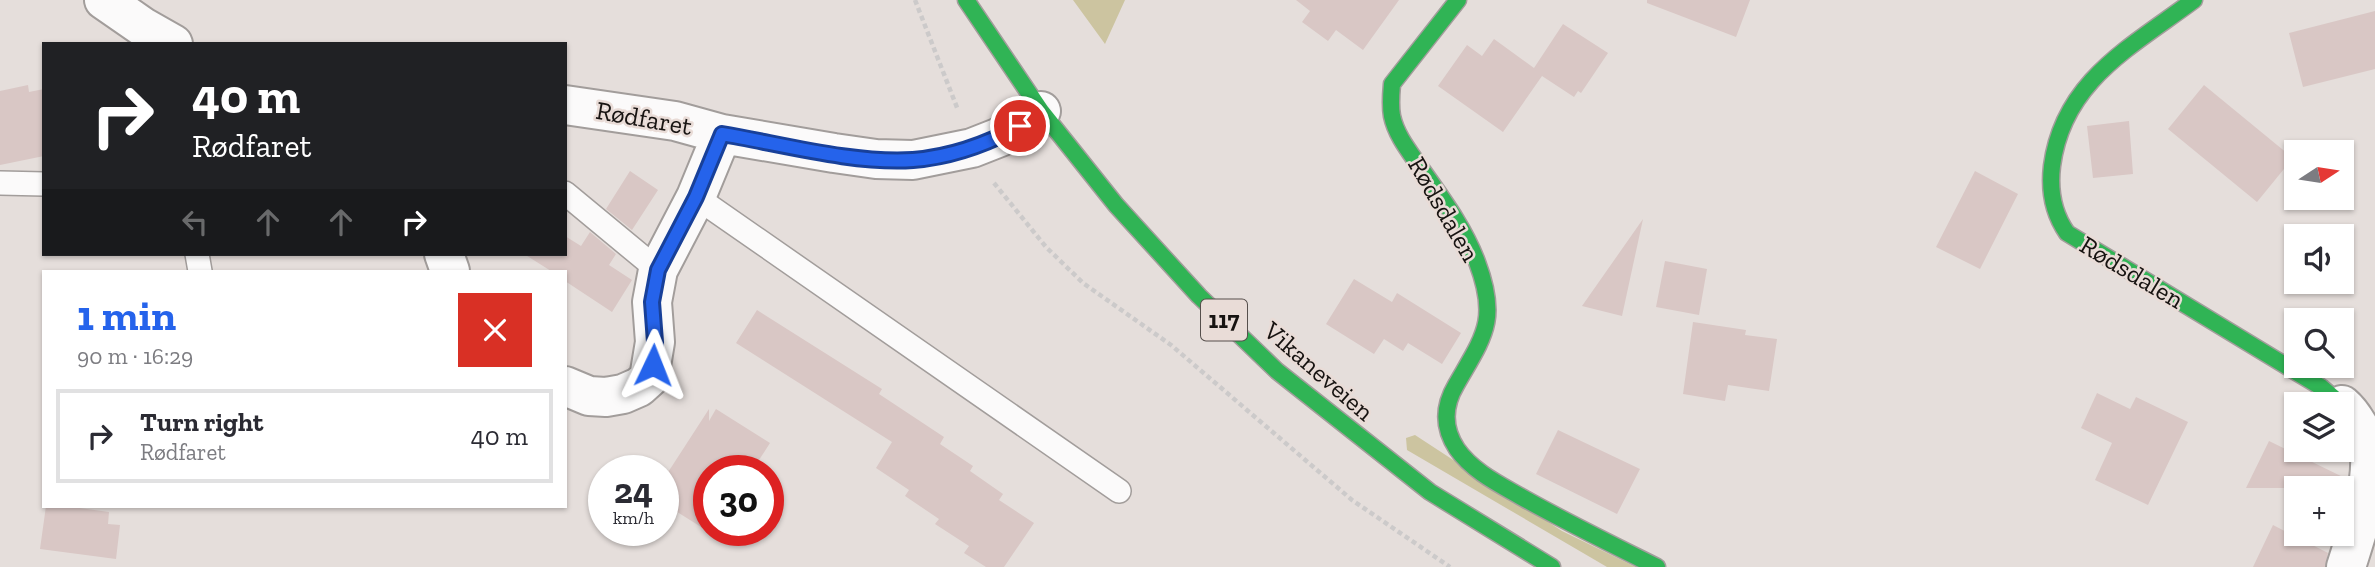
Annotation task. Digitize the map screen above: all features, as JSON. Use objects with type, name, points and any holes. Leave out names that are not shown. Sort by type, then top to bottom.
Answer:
[{"type":"street","points":[[104,0],[169,42]]},
{"type":"street","name":"Vikaneveien","points":[[966,0],[1041,111],[1116,205],[1199,296],[1278,371],[1430,492],[1552,567]]},
{"type":"street","name":"Rødsdalen","points":[[1458,0],[1392,84],[1390,100],[1392,117],[1400,136],[1456,220],[1470,248],[1482,277],[1487,301],[1487,327],[1477,351],[1445,402],[1446,425],[1455,447],[1473,467],[1562,520],[1657,567]]},
{"type":"street","name":"Rødsdalen","points":[[2194,0],[2087,84],[2067,112],[2053,153],[2050,181],[2052,206],[2058,222],[2067,233],[2328,392]]},
{"type":"street","name":"Rødfaret","points":[[567,105],[675,121],[722,134],[876,159],[913,160],[972,148],[1000,137],[1041,111]]},
{"type":"street","name":"Rødfaret","points":[[567,387],[589,396],[606,397],[639,387],[649,377],[655,342],[652,302],[658,270],[696,197],[722,134]]},
{"type":"street","name":"Rødsdalen","points":[[2346,567],[2367,488],[2372,442],[2354,421]]},
{"type":"lane","points":[[0,183],[42,184]]},
{"type":"lane","points":[[567,195],[658,270]]},
{"type":"lane","points":[[696,197],[1119,491]]},
{"type":"path","points":[[915,0],[972,148],[1000,191],[1046,247],[1083,282],[1181,353],[1352,500],[1450,567]]},
{"type":"shaded area","points":[[1073,0],[1125,0],[1105,44]]},
{"type":"shaded area","points":[[1415,435],[1562,531],[1636,567],[1607,567],[1407,450],[1406,438]]},
{"type":"building","points":[[1296,0],[1399,0],[1363,50],[1336,30],[1328,41],[1302,22],[1310,11]]},
{"type":"building","points":[[1647,0],[1750,0],[1736,37],[1647,3]]},
{"type":"building","points":[[2375,11],[2375,69],[2303,87],[2289,33]]},
{"type":"building","points":[[1563,24],[1608,53],[1581,93],[1578,91],[1574,97],[1542,76],[1503,132],[1438,86],[1467,45],[1482,56],[1494,39],[1534,68]]},
{"type":"building","points":[[28,85],[29,92],[42,89],[42,156],[0,165],[0,91]]},
{"type":"building","points":[[2204,85],[2284,151],[2284,169],[2257,202],[2168,129]]},
{"type":"building","points":[[2129,121],[2133,174],[2093,178],[2087,126]]},
{"type":"building","points":[[630,171],[658,190],[632,230],[606,209]]},
{"type":"building","points":[[1975,171],[2018,194],[1980,269],[1936,247]]},
{"type":"building","points":[[1643,219],[1622,316],[1582,306]]},
{"type":"building","points":[[590,232],[616,254],[609,265],[632,280],[612,312],[567,282],[567,270],[549,270],[527,256],[567,256],[567,237],[581,246]]},
{"type":"building","points":[[1665,261],[1707,269],[1699,315],[1656,307]]},
{"type":"building","points":[[1354,279],[1392,302],[1397,293],[1461,333],[1442,364],[1408,343],[1403,351],[1384,339],[1374,354],[1326,324]]},
{"type":"building","points":[[757,310],[882,389],[879,394],[944,437],[940,444],[973,466],[970,471],[1003,494],[999,500],[1034,523],[1004,567],[986,567],[964,553],[969,546],[935,524],[939,519],[905,496],[909,490],[876,468],[892,442],[736,343]]},
{"type":"building","points":[[1693,322],[1746,330],[1745,335],[1777,339],[1769,391],[1728,385],[1725,401],[1683,394]]},
{"type":"building","points":[[2097,393],[2130,409],[2136,397],[2188,422],[2148,505],[2095,480],[2112,443],[2081,428]]},
{"type":"building","points":[[709,409],[709,421],[716,409],[770,443],[762,455],[693,455],[693,522],[679,513],[679,455]]},
{"type":"building","points":[[1558,430],[1640,469],[1617,514],[1536,474]]},
{"type":"building","points":[[2269,441],[2284,448],[2284,462],[2312,462],[2341,476],[2284,476],[2284,488],[2246,488]]},
{"type":"building","points":[[46,508],[80,508],[109,512],[108,524],[120,525],[116,559],[40,549]]},
{"type":"building","points":[[2273,525],[2284,531],[2284,546],[2314,546],[2328,553],[2325,567],[2253,567]]},
{"type":"traffic: fast","points":[[966,0],[1041,111],[1116,205],[1199,296],[1277,371],[1430,492],[1552,567]]},
{"type":"traffic: fast","points":[[1458,0],[1392,84],[1391,100],[1394,123],[1407,149],[1452,213],[1472,249],[1487,299],[1481,340],[1449,401],[1446,417],[1449,433],[1457,449],[1471,465],[1488,477],[1558,517],[1657,567]]},
{"type":"traffic: fast","points":[[2194,0],[2124,51],[2085,89],[2070,111],[2059,136],[2052,166],[2051,184],[2055,210],[2067,233],[2327,392]]},
{"type":"route","points":[[653,365],[655,342],[652,302],[658,270],[696,197],[722,134],[876,159],[913,160],[972,148],[1020,126]]}]
